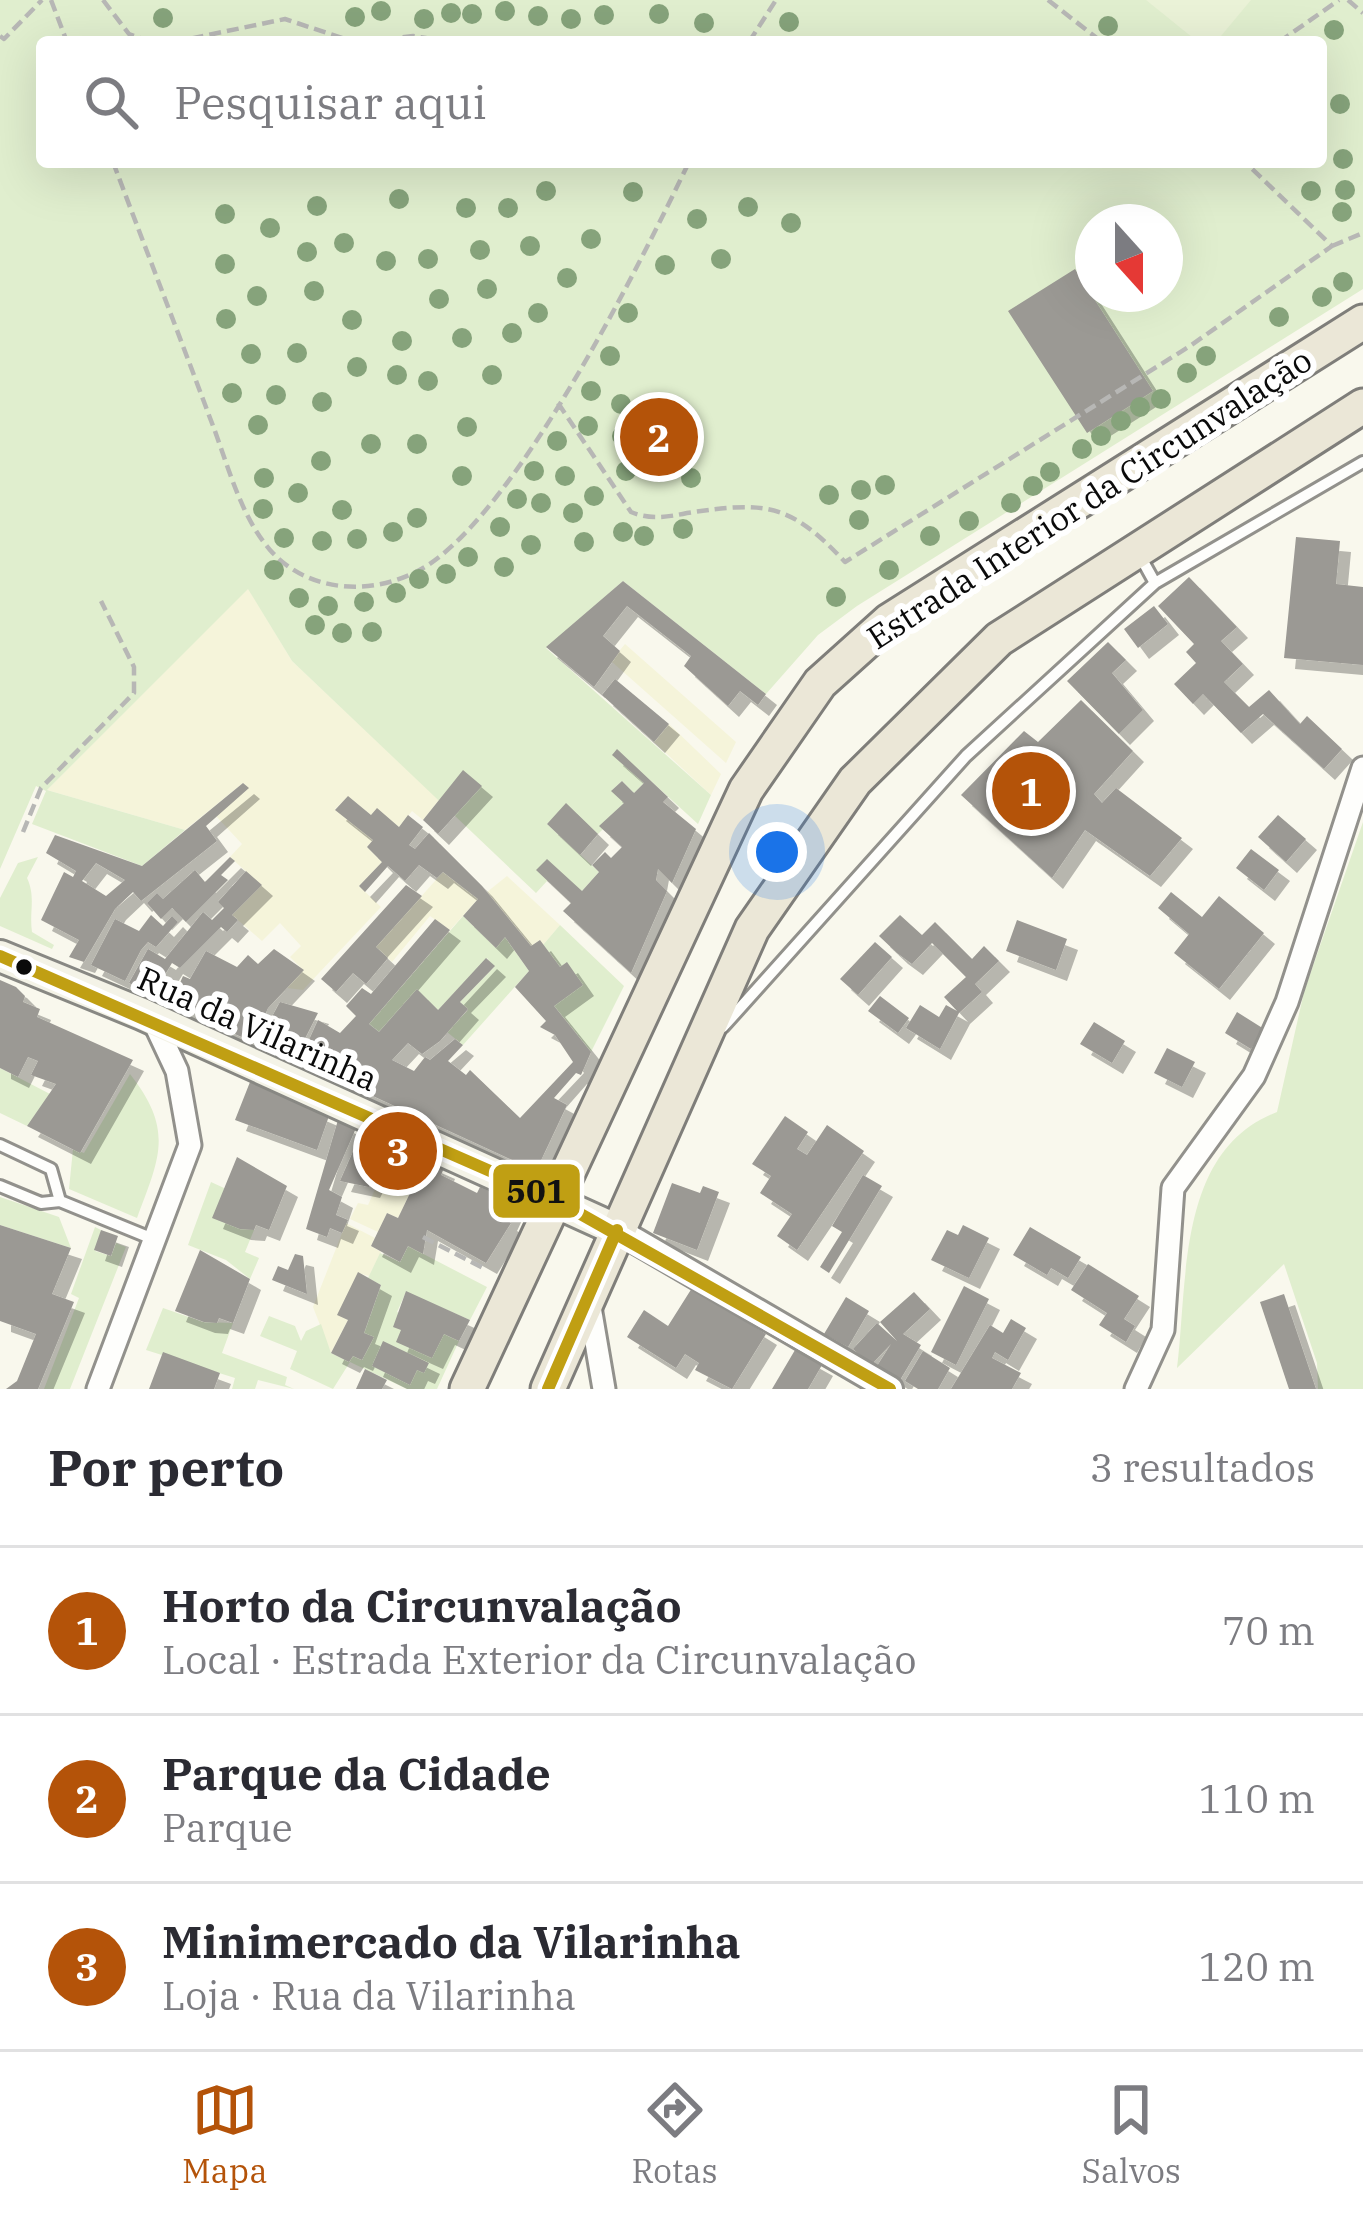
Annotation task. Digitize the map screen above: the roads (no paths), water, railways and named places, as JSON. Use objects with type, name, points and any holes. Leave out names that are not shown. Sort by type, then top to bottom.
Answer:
[{"type":"main road","name":"Estrada Interior da Circunvalação","points":[[467,1389],[746,790],[820,683],[889,621],[1363,322]]},
{"type":"main road","points":[[548,1389],[752,929],[855,781],[999,639],[1363,406]]},
{"type":"main road","name":"Rua da Vilarinha","points":[[0,956],[617,1230]]},
{"type":"street","points":[[1136,1389],[1162,1330],[1173,1189],[1254,1076],[1287,1002],[1363,768]]},
{"type":"street","points":[[98,1389],[190,1145],[177,1071],[154,1022]]},
{"type":"street","points":[[617,1230],[890,1389]]},
{"type":"street","points":[[588,1296],[604,1389]]},
{"type":"lane","points":[[685,1072],[836,894],[966,756],[1156,583],[1363,462]]},
{"type":"lane","points":[[1136,548],[1156,583]]},
{"type":"lane","points":[[0,1145],[51,1169],[60,1201]]},
{"type":"lane","points":[[0,1186],[40,1203],[60,1201],[157,1240]]},
{"type":"place","name":"Parque da Cidade","points":[[659,437]]},
{"type":"place","name":"Horto da Circunvalação","points":[[1031,791]]},
{"type":"place","name":"Minimercado da Vilarinha","points":[[398,1151]]}]
